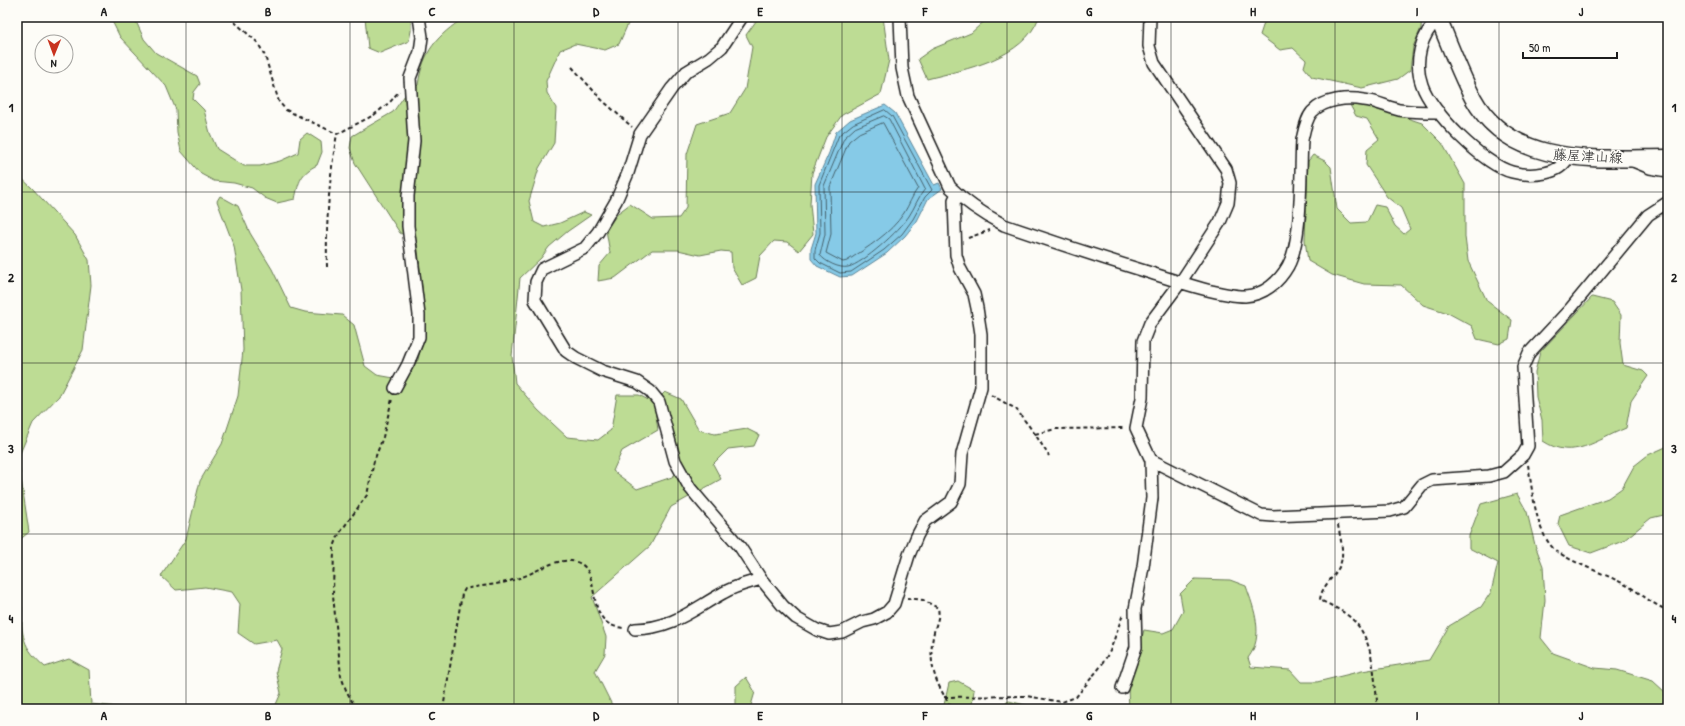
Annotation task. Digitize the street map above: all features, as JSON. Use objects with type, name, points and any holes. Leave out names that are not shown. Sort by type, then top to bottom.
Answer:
[{"type":"main road","name":"藤屋津山線","points":[[1439,18],[1473,98],[1486,117],[1504,135],[1530,148],[1548,154],[1627,158],[1668,158]]},
{"type":"street","points":[[395,388],[408,364],[419,337],[419,315],[408,226],[408,196],[414,141],[410,78],[420,52],[422,37],[419,17]]},
{"type":"street","points":[[742,17],[722,47],[709,58],[686,72],[672,88],[640,134],[628,173],[619,194],[598,232],[585,248],[542,269],[536,282],[535,300],[566,351],[576,358],[602,371],[637,382],[650,391],[659,402],[675,461],[690,488],[740,548],[761,579],[783,606],[796,618],[817,630],[829,634],[842,632],[887,612],[894,604],[898,597],[909,555],[925,521],[951,502],[960,484],[962,454],[981,387],[981,334],[974,294],[960,268],[956,255],[954,191]]},
{"type":"street","points":[[900,17],[902,68],[908,96],[954,191],[983,214],[1004,225],[1180,283],[1245,296],[1261,292],[1271,287],[1288,266],[1296,245],[1302,140],[1306,123],[1312,112],[1321,105],[1337,99],[1364,100],[1416,112],[1439,112]]},
{"type":"street","points":[[1122,688],[1136,647],[1134,609],[1143,567],[1151,509],[1152,460],[1136,428],[1142,398],[1143,341],[1150,323],[1180,283],[1220,222],[1228,203],[1230,183],[1226,169],[1154,63],[1149,46],[1150,17]]},
{"type":"street","points":[[1439,18],[1432,24],[1424,36],[1418,69],[1422,87],[1439,112],[1465,143],[1490,161],[1511,172],[1533,175],[1551,172],[1565,164],[1568,156]]},
{"type":"street","points":[[1627,158],[1650,168],[1668,171]]},
{"type":"street","points":[[1152,460],[1261,515],[1273,516],[1390,511],[1404,506],[1422,486],[1432,480],[1489,476],[1504,472],[1523,455],[1528,446],[1523,367],[1529,353],[1571,308],[1648,215],[1668,202]]},
{"type":"street","points":[[635,629],[662,626],[683,618],[723,592],[761,579]]},
{"type":"path","points":[[229,17],[258,43],[265,56],[279,102],[286,110],[337,134]]},
{"type":"path","points":[[572,67],[601,100],[640,134]]},
{"type":"path","points":[[337,134],[374,115],[391,101],[410,78]]},
{"type":"path","points":[[327,267],[330,178],[337,134]]},
{"type":"path","points":[[956,243],[1004,225]]},
{"type":"path","points":[[981,387],[1016,409],[1036,434],[1049,456]]},
{"type":"path","points":[[356,709],[346,690],[342,676],[333,595],[334,547],[339,534],[367,495],[374,460],[383,437],[395,388]]},
{"type":"path","points":[[1036,434],[1056,429],[1136,428]]},
{"type":"path","points":[[1523,455],[1528,462],[1538,520],[1547,540],[1554,548],[1558,552],[1627,585],[1658,606],[1668,610]]},
{"type":"path","points":[[1335,513],[1342,556],[1340,565],[1320,594],[1320,600],[1351,617],[1361,628],[1368,643],[1378,709]]},
{"type":"path","points":[[443,709],[462,594],[465,589],[517,579],[558,562],[572,561],[582,564],[590,573],[596,601],[604,621],[614,627],[635,629]]},
{"type":"path","points":[[898,597],[923,600],[938,608],[940,614],[934,633],[931,667],[944,697],[953,709]]},
{"type":"path","points":[[944,697],[1026,696],[1062,702],[1076,697],[1101,666],[1110,651],[1125,607]]},
{"type":"green space","points":[[110,17],[134,17],[144,39],[156,53],[197,76],[200,84],[194,92],[193,99],[204,110],[210,133],[217,149],[244,166],[260,166],[280,161],[298,153],[300,139],[307,133],[321,142],[322,152],[317,165],[311,168],[301,179],[295,199],[277,203],[265,198],[252,188],[234,183],[214,181],[201,174],[181,151],[177,132],[176,110],[166,86],[120,37]]},
{"type":"green space","points":[[365,17],[411,17],[409,41],[380,53],[368,48]]},
{"type":"green space","points":[[465,17],[631,17],[619,44],[605,50],[575,44],[560,50],[546,81],[547,93],[556,108],[554,143],[539,168],[529,201],[534,222],[544,227],[560,223],[584,212],[591,215],[568,231],[549,247],[541,258],[520,278],[512,356],[515,383],[538,410],[567,437],[598,440],[611,430],[617,395],[639,395],[654,403],[658,430],[622,451],[613,471],[637,489],[672,477],[684,467],[676,450],[661,396],[665,392],[681,399],[699,430],[715,434],[747,429],[759,435],[754,446],[728,449],[713,464],[721,479],[671,507],[650,546],[592,597],[606,637],[605,654],[595,671],[614,709],[274,709],[281,693],[276,671],[282,649],[277,640],[254,644],[238,633],[240,604],[232,592],[205,587],[176,590],[161,576],[186,539],[200,481],[222,444],[238,396],[243,350],[241,290],[234,246],[217,201],[220,196],[238,206],[250,233],[272,269],[291,308],[305,312],[342,315],[354,325],[365,366],[377,375],[394,378],[405,374],[418,360],[423,337],[424,305],[417,241],[400,233],[355,163],[350,148],[352,136],[393,112],[405,95],[418,85],[420,73],[433,45],[455,24]]},
{"type":"green space","points":[[759,17],[883,17],[889,60],[881,94],[842,115],[826,137],[812,173],[810,204],[813,234],[799,251],[787,242],[774,241],[760,256],[756,278],[742,285],[732,268],[731,252],[721,251],[700,255],[678,250],[652,250],[615,278],[598,281],[599,266],[610,253],[606,230],[618,213],[630,204],[653,219],[679,218],[686,208],[687,154],[697,124],[730,113],[745,89],[752,47],[746,35]]},
{"type":"green space","points":[[989,17],[1039,17],[1031,31],[1021,43],[1007,52],[976,66],[927,79],[918,59],[932,49],[971,33]]},
{"type":"green space","points":[[1266,17],[1422,17],[1421,28],[1413,47],[1410,70],[1398,79],[1362,88],[1312,77],[1304,67],[1306,60],[1293,48],[1280,50],[1260,35]]},
{"type":"green space","points":[[1362,103],[1422,123],[1442,143],[1465,184],[1465,237],[1468,261],[1487,301],[1512,320],[1509,339],[1499,344],[1477,339],[1472,326],[1448,313],[1423,305],[1401,285],[1364,284],[1332,275],[1308,261],[1305,240],[1308,161],[1313,155],[1325,161],[1331,167],[1337,209],[1351,223],[1367,222],[1375,205],[1385,207],[1395,226],[1404,234],[1410,229],[1401,208],[1387,197],[1366,165],[1367,149],[1379,139],[1367,119],[1356,116],[1350,105]]},
{"type":"green space","points":[[17,174],[32,188],[75,235],[89,260],[91,285],[83,350],[59,396],[33,423],[18,458],[29,532],[17,542]]},
{"type":"green space","points":[[1592,297],[1612,302],[1621,315],[1620,343],[1623,365],[1643,371],[1648,376],[1631,401],[1626,428],[1594,443],[1575,449],[1554,447],[1543,441],[1542,420],[1536,397],[1535,372],[1540,352]]},
{"type":"green space","points":[[1668,446],[1668,514],[1651,518],[1623,541],[1591,553],[1569,546],[1558,524],[1560,515],[1608,498],[1622,488],[1634,466],[1648,455]]},
{"type":"green space","points":[[1517,494],[1527,512],[1535,545],[1543,566],[1545,600],[1541,638],[1553,653],[1595,668],[1617,670],[1653,681],[1665,692],[1664,701],[1655,709],[1129,709],[1128,688],[1144,630],[1163,633],[1173,629],[1183,611],[1180,594],[1195,579],[1230,580],[1246,586],[1255,613],[1257,632],[1253,650],[1248,658],[1251,667],[1290,670],[1301,682],[1317,682],[1362,671],[1429,660],[1449,626],[1481,607],[1491,592],[1498,563],[1469,548],[1469,536],[1481,504]]},
{"type":"green space","points":[[17,601],[22,607],[24,640],[27,647],[37,660],[45,667],[69,659],[89,670],[91,704],[136,709],[17,709]]},
{"type":"green space","points":[[746,677],[755,692],[750,709],[736,709],[736,686]]},
{"type":"green space","points":[[958,681],[974,690],[972,705],[975,709],[945,709],[944,705],[949,683]]},
{"type":"green space","points":[[1009,701],[1041,709],[997,709],[997,707]]},
{"type":"water","points":[[885,105],[895,113],[934,185],[939,183],[942,189],[928,199],[917,221],[905,236],[887,253],[852,276],[840,277],[817,266],[811,259],[811,249],[816,233],[815,184],[829,153],[836,132],[850,120]]}]
